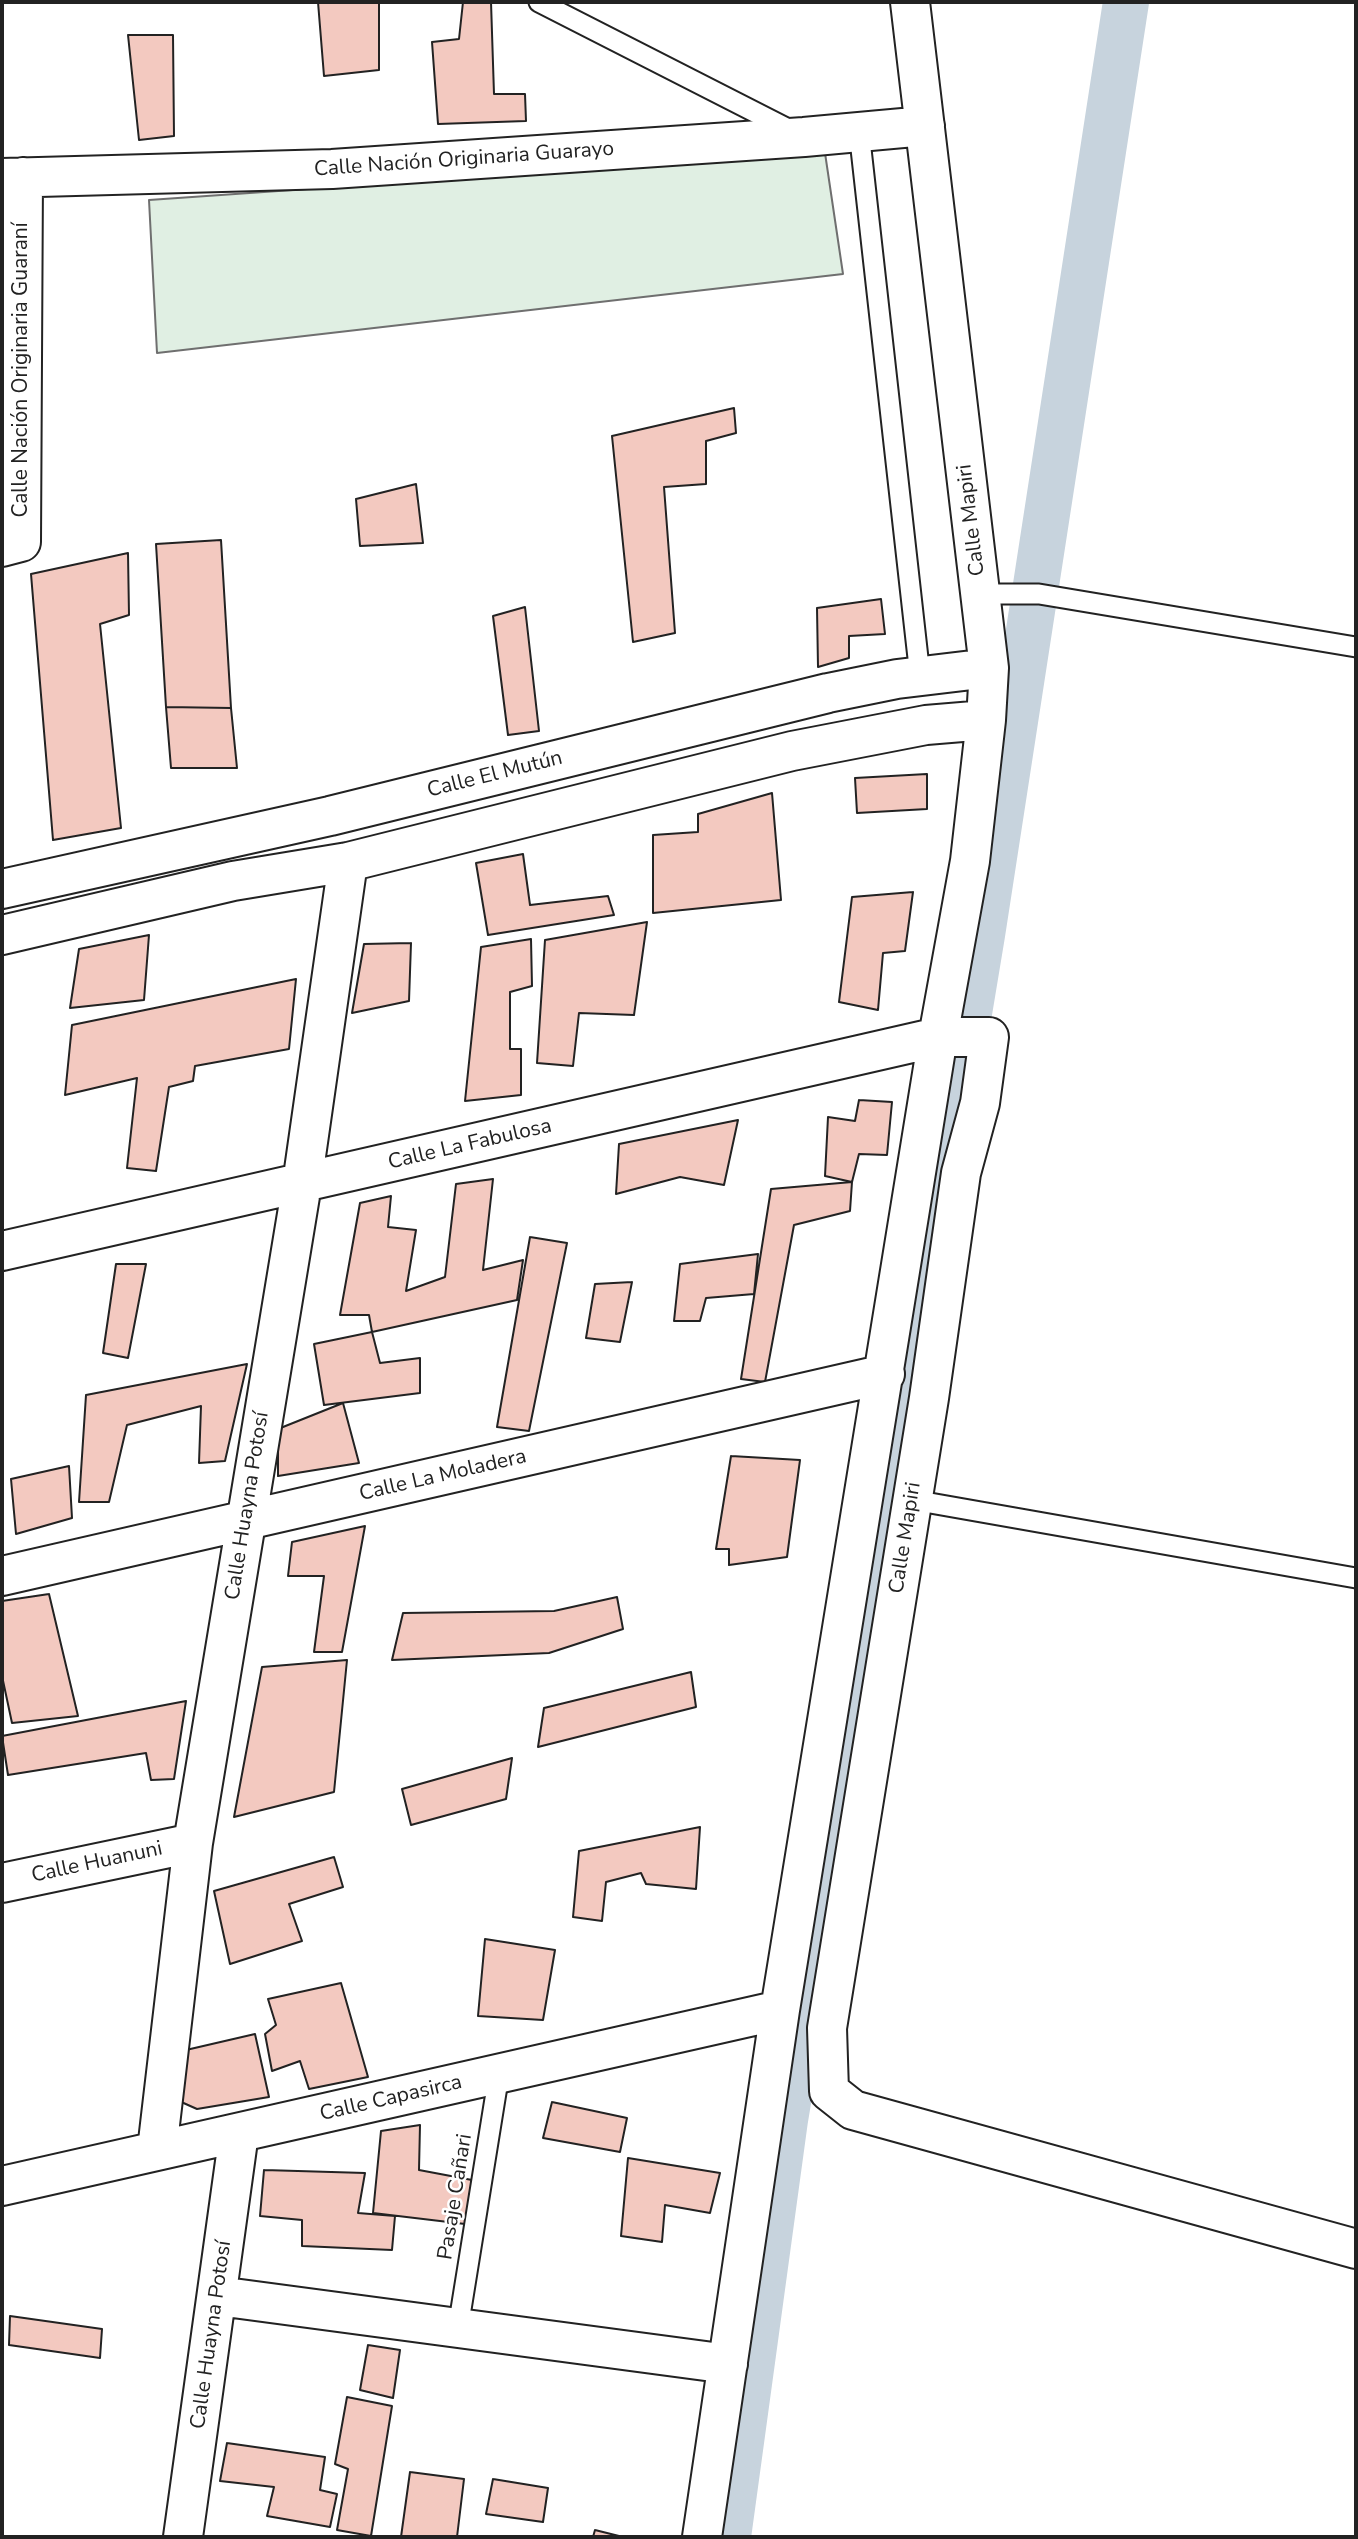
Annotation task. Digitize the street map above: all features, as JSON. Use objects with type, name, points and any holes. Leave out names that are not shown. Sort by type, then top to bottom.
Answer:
[{"type":"street","name":"Calle Mapiri","points":[[702,2537],[780,2010],[938,1037],[970,861],[986,720],[989,668],[910,2]]},
{"type":"street","name":"Calle Nación Originaria Guarayo","points":[[12,177],[332,169],[804,137],[925,126]]},
{"type":"street","name":"Calle Nación Originaria Guaraní","points":[[2,547],[21,542],[12,177]]},
{"type":"street","name":"Calle El Mutún","points":[[2,889],[330,816],[828,694],[920,676],[989,668]]},
{"type":"street","points":[[2,935],[233,881],[348,862],[792,751],[926,725],[986,720]]},
{"type":"street","name":"Calle Huayna Potosí","points":[[157,2150],[192,1843],[302,1184],[348,862]]},
{"type":"street","name":"Calle Mapiri","points":[[938,1037],[989,1037],[980,1103],[961,1173],[913,1500],[827,2028],[830,2091],[853,2110],[1356,2249]]},
{"type":"street","name":"Calle La Fabulosa","points":[[2,1251],[938,1037]]},
{"type":"street","name":"Calle La Moladera","points":[[2,1576],[885,1374]]},
{"type":"street","name":"Calle Huanuni","points":[[2,1883],[192,1843]]},
{"type":"street","name":"Calle Capasirca","points":[[2,2186],[780,2010]]},
{"type":"street","name":"Calle Huayna Potosí","points":[[183,2537],[239,2133]]},
{"type":"street","points":[[218,2297],[728,2364]]},
{"type":"lane","points":[[539,2],[804,137]]},
{"type":"lane","points":[[859,131],[920,676]]},
{"type":"lane","points":[[980,594],[1039,594],[1356,647]]},
{"type":"lane","points":[[913,1500],[1356,1578]]},
{"type":"lane","name":"Pasaje Cañari","points":[[458,2328],[499,2074]]},
{"type":"green space","points":[[825,153],[843,274],[157,353],[149,200]]},
{"type":"building","points":[[318,2],[379,2],[379,70],[324,76]]},
{"type":"building","points":[[463,2],[491,2],[494,94],[525,94],[526,121],[438,124],[432,42],[459,39]]},
{"type":"building","points":[[128,35],[173,35],[174,136],[139,140]]},
{"type":"building","points":[[734,408],[736,433],[706,441],[706,484],[664,487],[675,633],[633,642],[612,436]]},
{"type":"building","points":[[416,484],[423,543],[360,546],[356,499]]},
{"type":"building","points":[[221,540],[231,708],[166,707],[156,544]]},
{"type":"building","points":[[128,553],[129,615],[100,624],[121,828],[53,840],[31,574]]},
{"type":"building","points":[[881,599],[885,634],[849,636],[849,658],[818,667],[817,608]]},
{"type":"building","points":[[525,607],[539,731],[508,735],[493,616]]},
{"type":"building","points":[[166,707],[231,708],[237,768],[171,768]]},
{"type":"building","points":[[927,774],[927,809],[857,813],[855,778]]},
{"type":"building","points":[[772,793],[781,900],[653,913],[653,835],[698,832],[698,814]]},
{"type":"building","points":[[523,854],[530,905],[608,896],[614,915],[488,935],[476,863]]},
{"type":"building","points":[[913,892],[905,951],[883,953],[878,1010],[839,1002],[852,897]]},
{"type":"building","points":[[647,922],[634,1015],[579,1013],[573,1066],[537,1063],[545,940]]},
{"type":"building","points":[[149,935],[144,1000],[70,1008],[79,949]]},
{"type":"building","points":[[531,939],[532,986],[510,992],[510,1049],[521,1049],[521,1095],[465,1101],[481,947]]},
{"type":"building","points":[[411,943],[409,1001],[352,1013],[364,944]]},
{"type":"building","points":[[296,979],[289,1049],[195,1066],[193,1081],[169,1087],[156,1171],[127,1168],[137,1078],[65,1095],[72,1025]]},
{"type":"building","points":[[859,1100],[892,1102],[887,1155],[859,1154],[852,1182],[825,1176],[828,1117],[855,1121]]},
{"type":"building","points":[[738,1120],[724,1185],[680,1177],[616,1194],[619,1144]]},
{"type":"building","points":[[493,1179],[483,1270],[523,1260],[517,1300],[372,1332],[369,1315],[340,1315],[360,1203],[391,1196],[388,1227],[416,1230],[406,1291],[445,1277],[456,1184]]},
{"type":"building","points":[[852,1182],[850,1211],[794,1225],[765,1382],[741,1379],[771,1189]]},
{"type":"building","points":[[530,1237],[567,1243],[529,1431],[497,1427]]},
{"type":"building","points":[[758,1254],[754,1294],[706,1298],[700,1321],[674,1321],[680,1264]]},
{"type":"building","points":[[116,1264],[146,1264],[128,1358],[103,1353]]},
{"type":"building","points":[[632,1282],[620,1342],[586,1338],[595,1284]]},
{"type":"building","points":[[372,1332],[380,1363],[420,1358],[420,1393],[324,1405],[314,1344]]},
{"type":"building","points":[[247,1364],[225,1461],[199,1463],[201,1406],[127,1425],[109,1502],[79,1502],[86,1395]]},
{"type":"building","points":[[343,1403],[359,1463],[278,1476],[278,1429]]},
{"type":"building","points":[[731,1456],[800,1460],[787,1557],[729,1565],[729,1549],[716,1549]]},
{"type":"building","points":[[69,1466],[72,1518],[16,1534],[11,1479]]},
{"type":"building","points":[[365,1526],[342,1652],[314,1652],[324,1576],[288,1576],[292,1542]]},
{"type":"building","points":[[49,1594],[78,1716],[12,1723],[2,1676],[2,1601]]},
{"type":"building","points":[[617,1597],[623,1629],[549,1653],[392,1660],[403,1613],[554,1611]]},
{"type":"building","points":[[347,1660],[334,1792],[234,1817],[262,1667]]},
{"type":"building","points":[[691,1672],[696,1707],[538,1747],[544,1708]]},
{"type":"building","points":[[186,1701],[174,1779],[151,1780],[146,1753],[8,1775],[2,1736]]},
{"type":"building","points":[[512,1758],[506,1799],[411,1825],[402,1789]]},
{"type":"building","points":[[700,1827],[696,1889],[646,1884],[641,1873],[606,1882],[602,1921],[573,1917],[579,1851]]},
{"type":"building","points":[[334,1857],[343,1887],[289,1904],[302,1941],[230,1964],[214,1891]]},
{"type":"building","points":[[485,1939],[555,1950],[543,2020],[478,2016]]},
{"type":"building","points":[[341,1983],[368,2077],[309,2089],[300,2061],[272,2071],[265,2034],[276,2025],[268,1999]]},
{"type":"building","points":[[255,2034],[269,2097],[197,2109],[179,2101],[186,2050]]},
{"type":"building","points":[[552,2102],[627,2118],[620,2152],[543,2138]]},
{"type":"building","points":[[420,2125],[419,2170],[472,2180],[465,2224],[373,2213],[381,2131]]},
{"type":"building","points":[[628,2158],[720,2173],[710,2213],[665,2205],[662,2242],[621,2236]]},
{"type":"building","points":[[264,2170],[365,2173],[358,2213],[395,2216],[392,2250],[302,2246],[302,2220],[260,2216]]},
{"type":"building","points":[[10,2316],[102,2329],[100,2358],[9,2345]]},
{"type":"building","points":[[368,2345],[400,2350],[393,2398],[360,2390]]},
{"type":"building","points":[[347,2397],[392,2406],[371,2536],[337,2530],[348,2469],[335,2464]]},
{"type":"building","points":[[227,2443],[325,2457],[320,2490],[337,2494],[330,2527],[267,2516],[274,2487],[220,2481]]},
{"type":"building","points":[[410,2472],[464,2479],[457,2537],[401,2537]]},
{"type":"building","points":[[493,2479],[548,2488],[543,2522],[486,2514]]},
{"type":"building","points":[[595,2530],[623,2537],[593,2537]]},
{"type":"waterway","points":[[728,2537],[785,2120],[982,935],[1126,2]]}]
